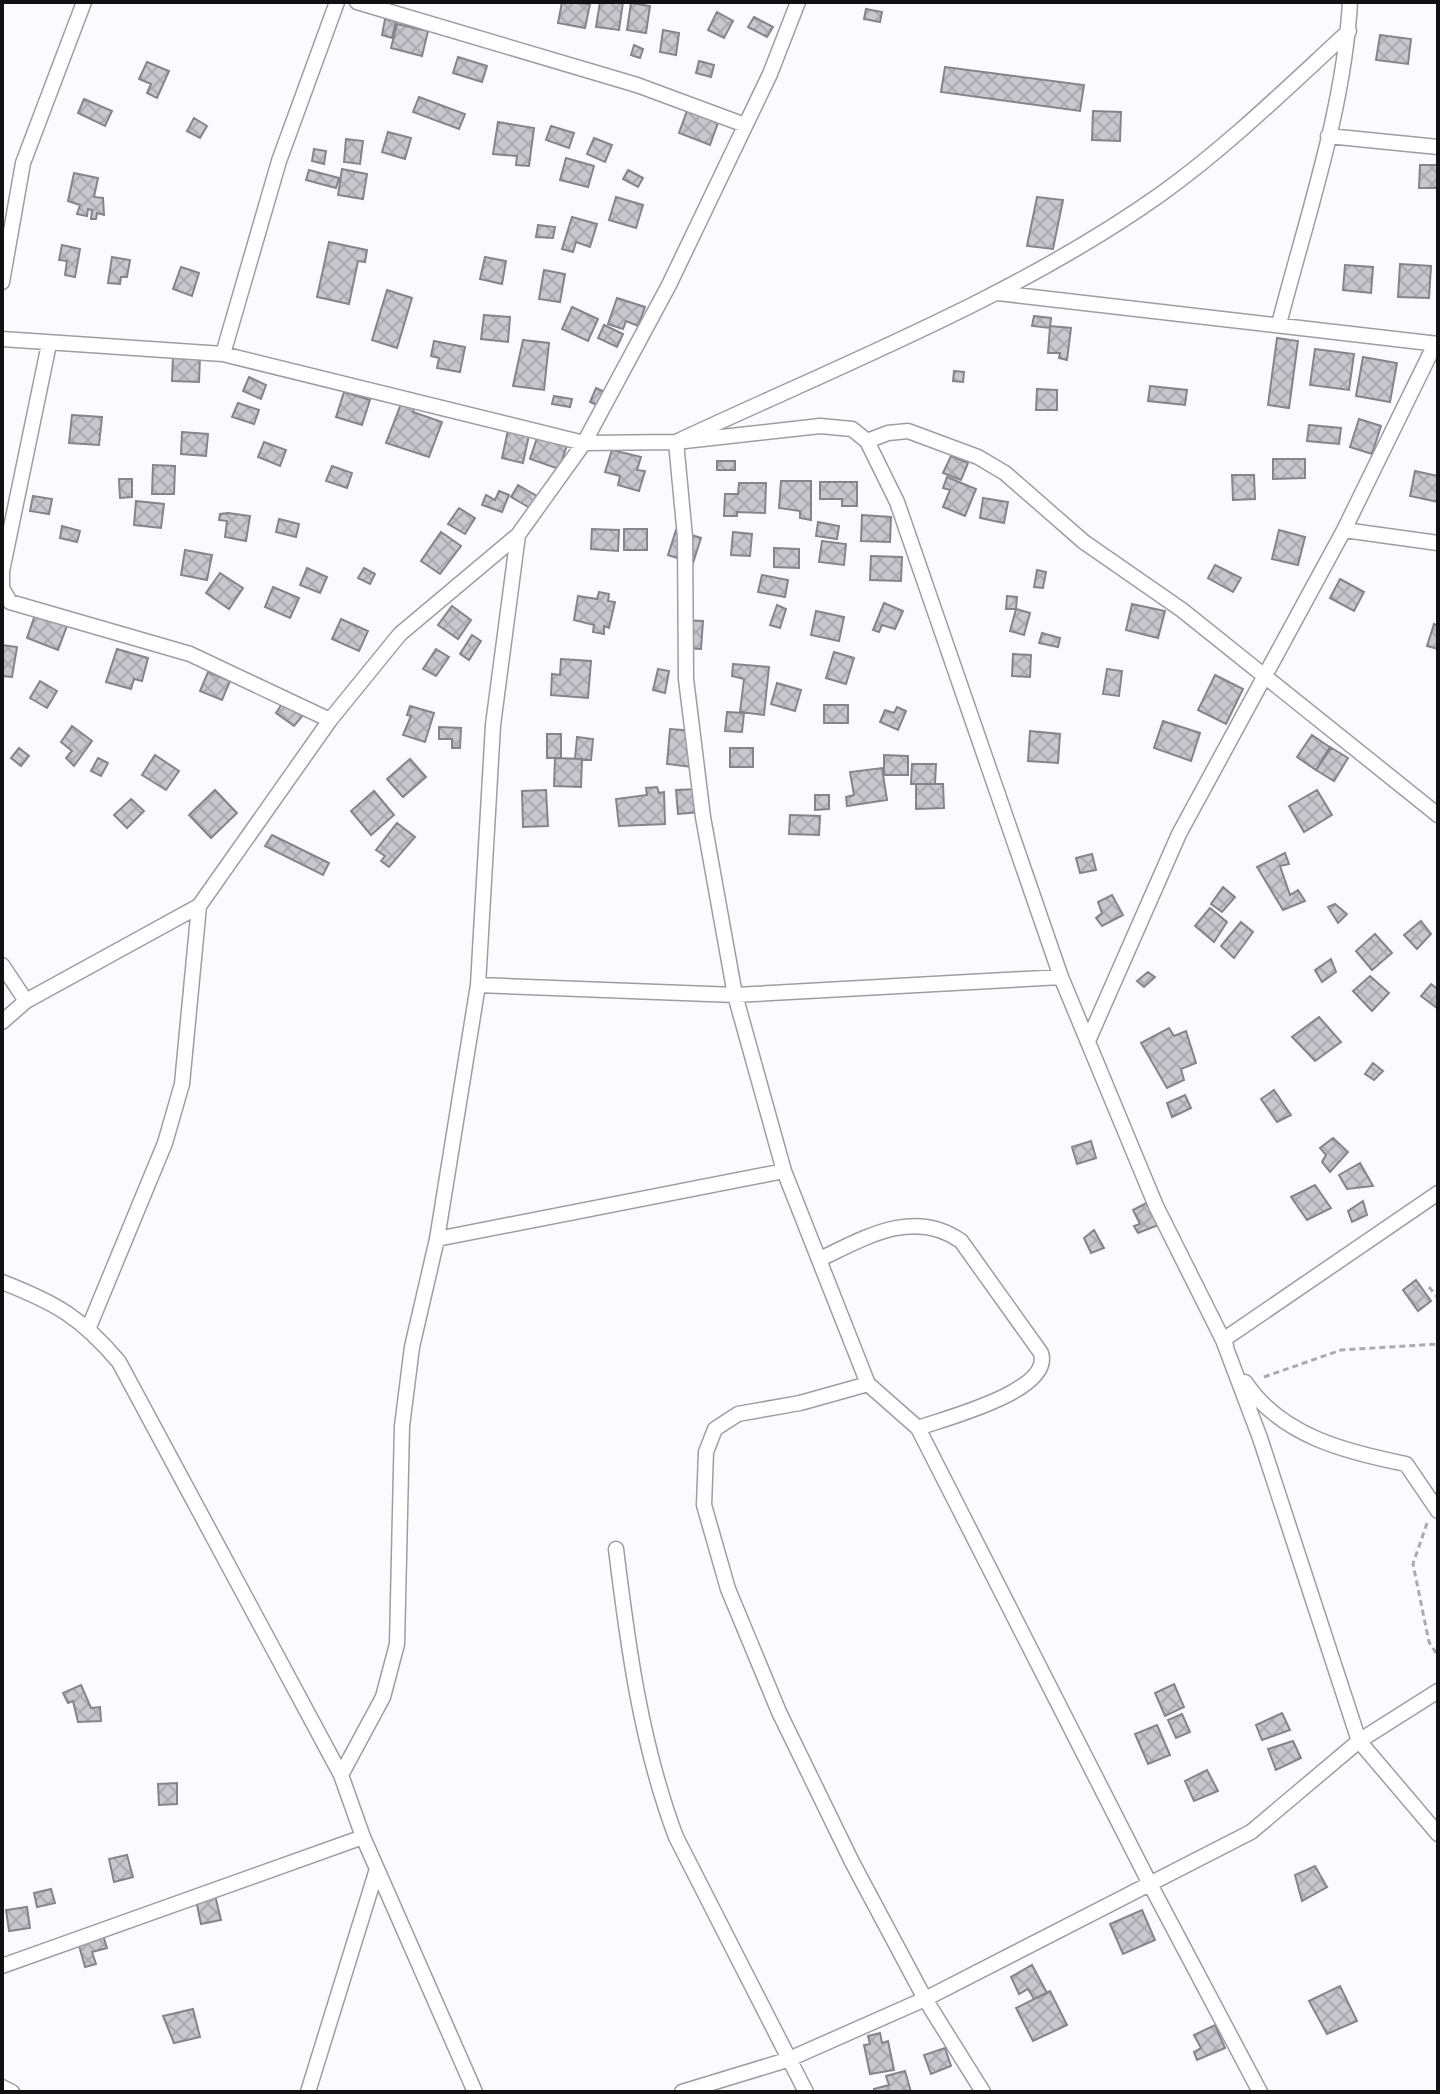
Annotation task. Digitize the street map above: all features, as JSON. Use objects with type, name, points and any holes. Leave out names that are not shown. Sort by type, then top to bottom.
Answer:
[{"type":"street","points":[[2,282],[23,163],[84,2]]},
{"type":"street","points":[[223,354],[279,161],[337,2]]},
{"type":"street","points":[[357,2],[637,85],[745,125]]},
{"type":"street","points":[[2,1022],[26,1001],[199,906],[330,720],[400,634],[518,535],[584,443],[669,285],[745,125],[798,2]]},
{"type":"street","points":[[1279,324],[1328,136],[1349,31],[1350,2]]},
{"type":"street","points":[[676,442],[998,293],[1158,196],[1208,159],[1349,31]]},
{"type":"street","points":[[1328,136],[1438,147]]},
{"type":"street","points":[[998,293],[1436,344],[1344,530],[1263,674],[1179,834],[1088,1041]]},
{"type":"street","points":[[2,339],[223,354],[584,443],[676,442],[820,426],[852,429],[867,441],[897,502],[1061,977],[1156,1206],[1246,1385],[1271,1415],[1331,1445],[1406,1464],[1436,1508]]},
{"type":"street","points":[[49,344],[2,571],[2,588],[10,602],[190,654],[330,720]]},
{"type":"street","points":[[867,441],[888,433],[908,431],[978,457],[1005,473],[1084,542],[1182,610],[1438,815]]},
{"type":"street","points":[[676,442],[685,537],[686,679],[703,817],[735,995],[784,1171],[868,1384],[918,1428],[1150,1884],[1260,2092]]},
{"type":"street","points":[[1344,530],[1438,543]]},
{"type":"street","points":[[341,1775],[383,1697],[397,1644],[402,1426],[412,1347],[437,1239],[478,985],[493,725],[518,535]]},
{"type":"street","points":[[89,1327],[165,1143],[182,1084],[199,906]]},
{"type":"street","points":[[2,965],[26,1001]]},
{"type":"street","points":[[478,985],[735,995],[1061,977]]},
{"type":"street","points":[[437,1239],[784,1171]]},
{"type":"street","points":[[1223,1340],[1438,1193]]},
{"type":"street","points":[[820,1259],[880,1231],[906,1225],[946,1230],[961,1241],[1041,1353],[1042,1366],[1038,1376],[1016,1391],[918,1428]]},
{"type":"street","points":[[2,1282],[26,1291],[89,1327],[119,1362],[341,1775],[363,1837],[475,2092]]},
{"type":"street","points":[[1223,1340],[1299,1553],[1359,1741],[1438,1834]]},
{"type":"street","points":[[868,1384],[738,1414],[715,1429],[706,1452],[704,1505],[728,1589],[779,1712],[852,1862],[925,1999],[983,2092]]},
{"type":"street","points":[[616,1549],[647,1749],[662,1802],[676,1837],[806,2092]]},
{"type":"street","points":[[682,2092],[787,2060],[925,1999],[1251,1832],[1359,1741],[1438,1691]]},
{"type":"street","points":[[2,1966],[363,1837]]},
{"type":"street","points":[[308,2092],[377,1869]]},
{"type":"street","points":[[2,2087],[12,2092]]},
{"type":"path","points":[[1429,1287],[1438,1298]]},
{"type":"path","points":[[1246,1385],[1341,1350],[1438,1344]]},
{"type":"path","points":[[1436,1508],[1413,1564],[1429,1642],[1438,1656]]},
{"type":"building","points":[[562,2],[590,4],[585,28],[558,23]]},
{"type":"building","points":[[600,2],[623,2],[619,30],[596,27]]},
{"type":"building","points":[[631,3],[650,6],[646,33],[627,30]]},
{"type":"building","points":[[866,9],[882,12],[880,22],[864,19]]},
{"type":"building","points":[[717,12],[733,21],[724,38],[708,30]]},
{"type":"building","points":[[754,17],[773,27],[767,37],[748,27]]},
{"type":"building","points":[[385,19],[396,21],[392,38],[382,35]]},
{"type":"building","points":[[397,24],[428,31],[422,56],[391,48]]},
{"type":"building","points":[[663,30],[679,33],[676,55],[660,52]]},
{"type":"building","points":[[1380,35],[1411,39],[1408,64],[1376,60]]},
{"type":"building","points":[[634,45],[643,49],[640,58],[631,55]]},
{"type":"building","points":[[458,57],[487,66],[482,82],[453,73]]},
{"type":"building","points":[[699,61],[714,65],[711,77],[696,73]]},
{"type":"building","points":[[147,62],[169,71],[157,98],[147,93],[151,84],[139,79]]},
{"type":"building","points":[[945,67],[1084,85],[1080,111],[941,92]]},
{"type":"building","points":[[419,97],[465,114],[459,129],[413,112]]},
{"type":"building","points":[[84,99],[112,111],[105,126],[78,113]]},
{"type":"building","points":[[688,108],[719,120],[710,145],[679,133]]},
{"type":"building","points":[[1093,111],[1121,112],[1120,141],[1092,140]]},
{"type":"building","points":[[194,118],[207,126],[200,138],[187,131]]},
{"type":"building","points":[[498,122],[534,128],[529,166],[516,165],[517,156],[493,154]]},
{"type":"building","points":[[551,126],[574,133],[569,148],[546,140]]},
{"type":"building","points":[[388,132],[411,138],[405,159],[382,152]]},
{"type":"building","points":[[594,138],[612,145],[605,162],[587,154]]},
{"type":"building","points":[[346,139],[363,141],[360,164],[344,162]]},
{"type":"building","points":[[314,149],[326,151],[324,164],[312,161]]},
{"type":"building","points":[[566,158],[594,166],[588,187],[560,180]]},
{"type":"building","points":[[1420,165],[1438,165],[1438,188],[1419,188]]},
{"type":"building","points":[[342,169],[367,174],[363,199],[338,195]]},
{"type":"building","points":[[309,170],[339,178],[336,188],[306,180]]},
{"type":"building","points":[[628,170],[643,178],[638,187],[623,179]]},
{"type":"building","points":[[74,173],[98,178],[94,197],[103,198],[104,215],[97,213],[96,219],[91,219],[92,210],[88,209],[87,216],[77,214],[80,205],[68,201]]},
{"type":"building","points":[[616,197],[643,205],[636,228],[609,220]]},
{"type":"building","points":[[1037,197],[1063,200],[1053,249],[1027,246]]},
{"type":"building","points":[[572,217],[597,224],[590,247],[576,242],[573,252],[562,249]]},
{"type":"building","points":[[538,225],[555,227],[553,238],[536,237]]},
{"type":"building","points":[[329,242],[367,250],[365,262],[358,261],[349,304],[317,297]]},
{"type":"building","points":[[62,245],[80,249],[75,277],[65,275],[67,261],[59,260]]},
{"type":"building","points":[[112,257],[130,260],[127,277],[121,277],[120,284],[108,283]]},
{"type":"building","points":[[485,257],[506,261],[502,284],[480,279]]},
{"type":"building","points":[[1400,264],[1431,266],[1429,298],[1398,297]]},
{"type":"building","points":[[1345,265],[1373,267],[1371,293],[1343,290]]},
{"type":"building","points":[[181,267],[199,273],[192,296],[173,289]]},
{"type":"building","points":[[544,270],[565,274],[560,302],[539,299]]},
{"type":"building","points":[[387,290],[412,298],[397,348],[372,340]]},
{"type":"building","points":[[617,298],[645,307],[638,326],[626,321],[623,329],[608,324]]},
{"type":"building","points":[[572,307],[598,319],[588,341],[562,329]]},
{"type":"building","points":[[484,315],[510,317],[508,342],[481,339]]},
{"type":"building","points":[[1034,316],[1051,318],[1050,328],[1032,326]]},
{"type":"building","points":[[604,325],[623,334],[617,347],[598,338]]},
{"type":"building","points":[[1050,326],[1071,328],[1067,360],[1059,358],[1060,353],[1048,353]]},
{"type":"building","points":[[1277,338],[1298,341],[1289,408],[1268,405]]},
{"type":"building","points":[[523,340],[549,343],[544,390],[513,386]]},
{"type":"building","points":[[434,341],[465,347],[460,372],[437,368],[439,358],[431,356]]},
{"type":"building","points":[[1315,349],[1354,354],[1349,390],[1310,385]]},
{"type":"building","points":[[173,356],[200,357],[199,382],[172,381]]},
{"type":"building","points":[[1363,357],[1397,363],[1390,402],[1356,396]]},
{"type":"building","points":[[954,371],[964,372],[963,382],[953,381]]},
{"type":"building","points":[[249,377],[266,385],[261,399],[243,391]]},
{"type":"building","points":[[1150,386],[1187,390],[1185,405],[1148,401]]},
{"type":"building","points":[[596,388],[607,393],[601,407],[590,402]]},
{"type":"building","points":[[1037,389],[1057,390],[1057,410],[1036,410]]},
{"type":"building","points":[[344,392],[370,400],[362,425],[336,417]]},
{"type":"building","points":[[554,396],[572,399],[570,407],[552,404]]},
{"type":"building","points":[[238,403],[259,410],[254,424],[232,417]]},
{"type":"building","points":[[401,404],[415,407],[413,412],[442,422],[429,457],[386,443]]},
{"type":"building","points":[[72,415],[102,417],[99,445],[69,443]]},
{"type":"building","points":[[1359,419],[1381,426],[1372,454],[1350,447]]},
{"type":"building","points":[[1309,425],[1341,428],[1339,444],[1307,441]]},
{"type":"building","points":[[508,430],[529,435],[523,463],[502,458]]},
{"type":"building","points":[[182,432],[208,434],[206,456],[181,454]]},
{"type":"building","points":[[538,435],[567,445],[559,469],[530,459]]},
{"type":"building","points":[[264,442],[286,450],[280,466],[258,457]]},
{"type":"building","points":[[612,450],[641,457],[637,470],[645,471],[639,491],[618,485],[620,476],[605,472]]},
{"type":"building","points":[[951,456],[968,463],[961,480],[943,473]]},
{"type":"building","points":[[1273,459],[1305,459],[1305,478],[1273,479]]},
{"type":"building","points":[[717,461],[735,461],[735,470],[717,470]]},
{"type":"building","points":[[153,465],[175,466],[174,494],[152,494]]},
{"type":"building","points":[[332,466],[352,473],[347,488],[326,481]]},
{"type":"building","points":[[1415,471],[1438,476],[1438,502],[1410,496]]},
{"type":"building","points":[[1232,475],[1254,475],[1255,499],[1233,500]]},
{"type":"building","points":[[947,477],[976,489],[965,516],[943,507],[950,490],[943,488]]},
{"type":"building","points":[[119,479],[132,479],[132,497],[120,498]]},
{"type":"building","points":[[781,481],[811,481],[811,520],[800,518],[800,511],[779,508]]},
{"type":"building","points":[[820,482],[857,482],[857,506],[842,506],[842,499],[820,499]]},
{"type":"building","points":[[739,483],[766,483],[765,513],[737,512],[737,516],[724,516],[725,494],[738,494]]},
{"type":"building","points":[[518,485],[537,496],[530,508],[511,497]]},
{"type":"building","points":[[499,491],[509,495],[502,512],[482,505],[486,495],[495,500]]},
{"type":"building","points":[[33,496],[52,499],[49,514],[30,511]]},
{"type":"building","points":[[983,498],[1008,502],[1004,523],[980,518]]},
{"type":"building","points":[[136,501],[164,504],[161,528],[134,525]]},
{"type":"building","points":[[459,508],[475,518],[465,534],[448,524]]},
{"type":"building","points":[[220,514],[250,516],[246,541],[225,537],[227,521],[219,520]]},
{"type":"building","points":[[862,515],[891,517],[890,542],[861,541]]},
{"type":"building","points":[[279,519],[299,524],[296,537],[276,532]]},
{"type":"building","points":[[818,522],[839,526],[837,539],[816,536]]},
{"type":"building","points":[[62,526],[80,531],[77,542],[60,538]]},
{"type":"building","points":[[592,529],[619,530],[618,551],[591,549]]},
{"type":"building","points":[[624,529],[647,529],[647,550],[624,550]]},
{"type":"building","points":[[676,530],[701,538],[693,563],[668,555]]},
{"type":"building","points":[[1279,530],[1305,537],[1298,565],[1272,559]]},
{"type":"building","points":[[441,532],[461,546],[440,574],[421,561]]},
{"type":"building","points":[[733,532],[752,534],[750,556],[731,555]]},
{"type":"building","points":[[822,541],[846,544],[844,565],[819,562]]},
{"type":"building","points":[[774,548],[799,549],[799,568],[774,567]]},
{"type":"building","points":[[185,550],[212,555],[207,580],[181,575]]},
{"type":"building","points":[[871,556],[902,557],[901,581],[870,580]]},
{"type":"building","points":[[1215,565],[1241,578],[1233,592],[1208,578]]},
{"type":"building","points":[[307,568],[327,577],[320,593],[300,585]]},
{"type":"building","points":[[364,568],[375,574],[370,584],[358,578]]},
{"type":"building","points":[[1037,570],[1046,572],[1043,588],[1034,587]]},
{"type":"building","points":[[220,573],[243,588],[229,609],[206,593]]},
{"type":"building","points":[[762,575],[788,580],[785,597],[758,592]]},
{"type":"building","points":[[1340,579],[1364,592],[1354,611],[1330,598]]},
{"type":"building","points":[[273,587],[299,598],[290,618],[265,607]]},
{"type":"building","points":[[599,592],[609,594],[608,601],[615,602],[609,628],[604,626],[604,634],[593,632],[594,625],[574,620],[578,596],[597,599]]},
{"type":"building","points":[[1007,596],[1017,597],[1016,609],[1006,609]]},
{"type":"building","points":[[884,603],[903,611],[895,629],[882,625],[879,632],[873,630]]},
{"type":"building","points":[[1132,604],[1165,611],[1158,638],[1126,630]]},
{"type":"building","points":[[777,605],[786,609],[780,628],[770,625]]},
{"type":"building","points":[[452,606],[471,620],[458,639],[438,625]]},
{"type":"building","points":[[1016,609],[1030,613],[1024,635],[1010,631]]},
{"type":"building","points":[[816,611],[844,617],[839,641],[811,635]]},
{"type":"building","points":[[36,612],[68,623],[58,650],[27,638]]},
{"type":"building","points":[[341,619],[368,631],[359,651],[332,639]]},
{"type":"building","points":[[682,620],[703,621],[701,649],[680,648]]},
{"type":"building","points":[[1434,624],[1438,626],[1438,649],[1427,646]]},
{"type":"building","points":[[1042,633],[1060,638],[1058,647],[1039,643]]},
{"type":"building","points":[[472,635],[481,641],[469,660],[460,654]]},
{"type":"building","points":[[2,645],[17,647],[12,677],[2,676]]},
{"type":"building","points":[[117,649],[148,658],[142,681],[134,679],[131,689],[106,682]]},
{"type":"building","points":[[436,649],[449,657],[436,676],[423,669]]},
{"type":"building","points":[[834,652],[854,658],[846,684],[826,678]]},
{"type":"building","points":[[1013,654],[1031,655],[1030,677],[1012,676]]},
{"type":"building","points":[[561,659],[591,661],[588,698],[551,695],[552,674],[560,675]]},
{"type":"building","points":[[733,664],[769,667],[764,715],[740,712],[744,679],[732,676]]},
{"type":"building","points":[[658,669],[669,671],[665,693],[653,690]]},
{"type":"building","points":[[1107,669],[1122,671],[1119,696],[1103,694]]},
{"type":"building","points":[[208,672],[230,681],[222,700],[200,691]]},
{"type":"building","points":[[1215,675],[1243,689],[1226,724],[1198,710]]},
{"type":"building","points":[[40,681],[57,691],[47,708],[30,698]]},
{"type":"building","points":[[777,683],[801,690],[795,711],[771,704]]},
{"type":"building","points":[[287,696],[309,708],[294,726],[276,713]]},
{"type":"building","points":[[824,705],[848,705],[848,723],[824,723]]},
{"type":"building","points":[[410,706],[434,713],[425,742],[403,735],[411,716],[407,715]]},
{"type":"building","points":[[897,707],[906,711],[898,730],[880,722],[885,710],[894,713]]},
{"type":"building","points":[[727,712],[744,713],[742,732],[725,731]]},
{"type":"building","points":[[1163,721],[1200,733],[1191,761],[1154,748]]},
{"type":"building","points":[[72,726],[92,741],[74,766],[66,758],[72,751],[61,742]]},
{"type":"building","points":[[439,727],[461,728],[460,748],[452,748],[452,739],[439,739]]},
{"type":"building","points":[[670,729],[694,731],[691,767],[667,764]]},
{"type":"building","points":[[1030,731],[1060,734],[1058,763],[1028,761]]},
{"type":"building","points":[[547,734],[561,734],[561,758],[547,758]]},
{"type":"building","points":[[1312,735],[1331,748],[1316,770],[1297,757]]},
{"type":"building","points":[[577,737],[593,739],[591,760],[575,759]]},
{"type":"building","points":[[1330,747],[1348,758],[1334,781],[1316,770]]},
{"type":"building","points":[[19,748],[29,756],[21,766],[11,758]]},
{"type":"building","points":[[730,748],[753,748],[753,767],[730,767]]},
{"type":"building","points":[[155,755],[179,771],[166,790],[142,775]]},
{"type":"building","points":[[884,755],[908,756],[908,775],[884,775]]},
{"type":"building","points":[[98,758],[108,763],[101,776],[91,771]]},
{"type":"building","points":[[555,758],[582,759],[581,787],[554,786]]},
{"type":"building","points":[[410,759],[426,777],[403,797],[387,779]]},
{"type":"building","points":[[912,764],[936,764],[935,784],[911,784]]},
{"type":"building","points":[[882,768],[887,800],[847,806],[846,797],[854,795],[850,772]]},
{"type":"building","points":[[916,784],[943,784],[944,808],[916,809]]},
{"type":"building","points":[[657,787],[659,793],[664,792],[665,824],[619,826],[616,799],[647,795],[646,788]]},
{"type":"building","points":[[699,789],[701,812],[678,814],[676,790]]},
{"type":"building","points":[[215,790],[237,813],[211,838],[189,815]]},
{"type":"building","points":[[546,790],[548,826],[523,827],[522,791]]},
{"type":"building","points":[[1317,790],[1332,815],[1304,832],[1289,806]]},
{"type":"building","points":[[374,791],[394,815],[371,835],[351,811]]},
{"type":"building","points":[[815,795],[829,795],[829,809],[815,810]]},
{"type":"building","points":[[131,799],[144,811],[127,828],[114,815]]},
{"type":"building","points":[[790,815],[820,816],[819,835],[789,834]]},
{"type":"building","points":[[397,823],[415,837],[389,867],[381,861],[385,856],[376,850]]},
{"type":"building","points":[[272,835],[329,863],[323,875],[265,846]]},
{"type":"building","points":[[1285,853],[1289,864],[1280,866],[1290,895],[1298,890],[1305,901],[1283,910],[1257,867]]},
{"type":"building","points":[[1092,854],[1096,870],[1080,873],[1076,858]]},
{"type":"building","points":[[1223,887],[1235,897],[1222,912],[1211,904]]},
{"type":"building","points":[[1112,895],[1123,915],[1102,926],[1096,918],[1102,913],[1098,902]]},
{"type":"building","points":[[1335,904],[1347,914],[1338,923],[1328,907]]},
{"type":"building","points":[[1210,908],[1227,922],[1214,942],[1195,926]]},
{"type":"building","points":[[1421,921],[1431,934],[1417,949],[1404,935]]},
{"type":"building","points":[[1241,922],[1253,932],[1234,958],[1221,946]]},
{"type":"building","points":[[1375,934],[1392,953],[1372,970],[1356,951]]},
{"type":"building","points":[[1331,959],[1336,972],[1322,982],[1315,970]]},
{"type":"building","points":[[1148,972],[1155,977],[1144,987],[1137,981]]},
{"type":"building","points":[[1370,976],[1389,993],[1372,1011],[1353,991]]},
{"type":"building","points":[[1431,984],[1438,989],[1437,1008],[1421,996]]},
{"type":"building","points":[[1319,1017],[1341,1042],[1315,1061],[1292,1037]]},
{"type":"building","points":[[1169,1028],[1174,1036],[1186,1031],[1196,1063],[1181,1069],[1184,1080],[1167,1088],[1141,1043]]},
{"type":"building","points":[[1373,1063],[1383,1071],[1374,1080],[1365,1074]]},
{"type":"building","points":[[1274,1090],[1291,1115],[1277,1122],[1261,1099]]},
{"type":"building","points":[[1185,1095],[1191,1108],[1172,1117],[1167,1103]]},
{"type":"building","points":[[1333,1138],[1348,1152],[1330,1172],[1322,1162],[1326,1155],[1320,1148]]},
{"type":"building","points":[[1091,1141],[1096,1158],[1077,1164],[1072,1147]]},
{"type":"building","points":[[1360,1163],[1373,1186],[1347,1189],[1339,1175]]},
{"type":"building","points":[[1315,1185],[1331,1208],[1307,1220],[1291,1197]]},
{"type":"building","points":[[1150,1201],[1161,1224],[1138,1233],[1134,1226],[1140,1224],[1133,1210]]},
{"type":"building","points":[[1363,1201],[1367,1215],[1352,1222],[1348,1211]]},
{"type":"building","points":[[1094,1230],[1104,1248],[1091,1253],[1084,1238]]},
{"type":"building","points":[[1416,1280],[1431,1301],[1418,1311],[1403,1290]]},
{"type":"building","points":[[1174,1684],[1184,1707],[1165,1716],[1155,1693]]},
{"type":"building","points":[[81,1685],[91,1708],[100,1707],[101,1721],[78,1722],[73,1701],[68,1703],[63,1693]]},
{"type":"building","points":[[1282,1713],[1290,1730],[1262,1740],[1256,1725]]},
{"type":"building","points":[[1182,1714],[1190,1732],[1176,1738],[1168,1720]]},
{"type":"building","points":[[1157,1725],[1170,1755],[1148,1764],[1135,1734]]},
{"type":"building","points":[[1293,1741],[1301,1758],[1276,1770],[1268,1749]]},
{"type":"building","points":[[1207,1770],[1218,1791],[1194,1801],[1185,1781]]},
{"type":"building","points":[[177,1783],[177,1804],[159,1805],[158,1784]]},
{"type":"building","points":[[127,1855],[133,1877],[114,1882],[109,1859]]},
{"type":"building","points":[[1315,1866],[1327,1887],[1302,1901],[1295,1875]]},
{"type":"building","points":[[51,1889],[55,1903],[37,1907],[34,1893]]},
{"type":"building","points":[[215,1895],[221,1920],[201,1924],[196,1900]]},
{"type":"building","points":[[27,1907],[30,1928],[9,1931],[6,1910]]},
{"type":"building","points":[[1142,1910],[1155,1940],[1123,1954],[1110,1924]]},
{"type":"building","points":[[103,1935],[107,1948],[92,1952],[96,1964],[85,1967],[78,1942]]},
{"type":"building","points":[[1032,1965],[1047,1993],[1034,1999],[1028,1989],[1019,1994],[1011,1977]]},
{"type":"building","points":[[1340,1986],[1357,2021],[1327,2034],[1309,2001]]},
{"type":"building","points":[[1050,1991],[1067,2025],[1033,2041],[1016,2008]]},
{"type":"building","points":[[193,2009],[200,2037],[174,2043],[163,2016]]},
{"type":"building","points":[[1215,2025],[1225,2048],[1197,2060],[1194,2052],[1201,2048],[1194,2035]]},
{"type":"building","points":[[880,2033],[882,2043],[888,2041],[894,2070],[870,2074],[864,2045],[870,2044],[868,2036]]},
{"type":"building","points":[[945,2048],[951,2066],[931,2074],[924,2055]]},
{"type":"building","points":[[905,2071],[911,2092],[875,2092],[874,2089],[889,2085],[886,2076]]}]
